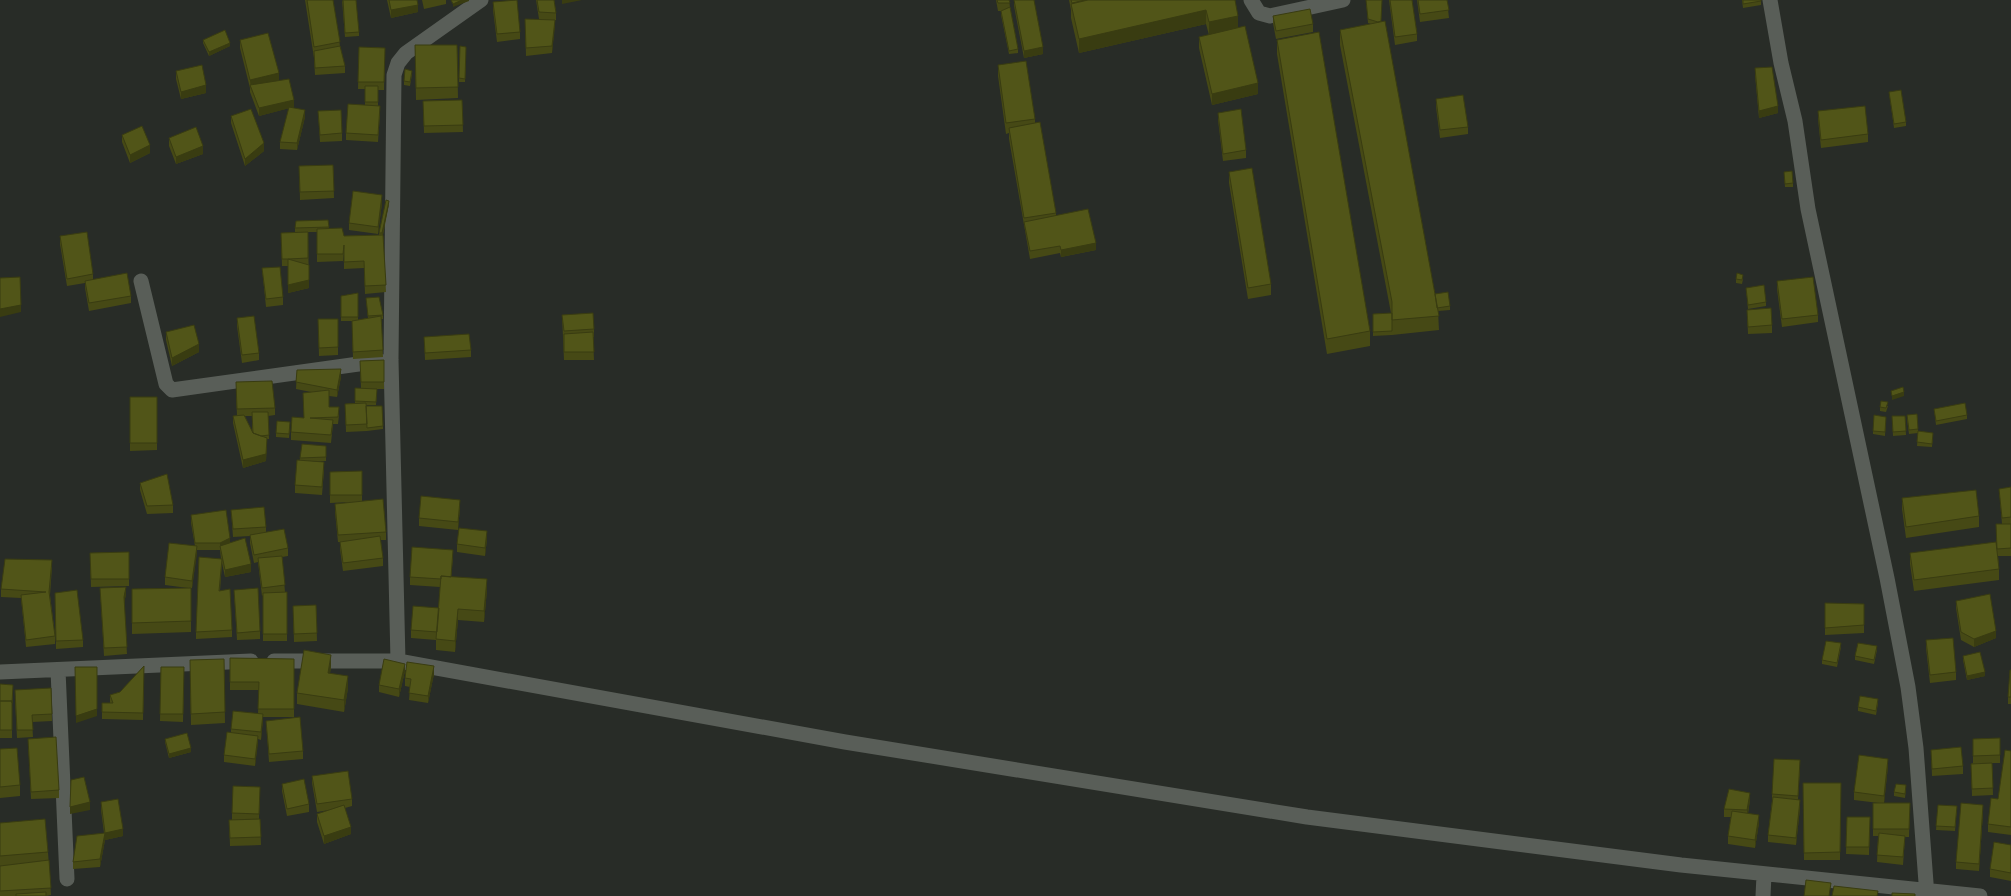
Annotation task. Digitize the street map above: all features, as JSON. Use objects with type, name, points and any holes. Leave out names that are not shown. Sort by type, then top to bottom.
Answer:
[{"type":"street","points":[[398,661],[391,360],[394,75],[398,63],[406,53],[481,0]]},
{"type":"street","points":[[1251,0],[1259,13],[1270,16],[1343,0]]},
{"type":"street","points":[[1770,0],[1780,62],[1795,121],[1808,209],[1888,578],[1908,687],[1916,748],[1927,893]]},
{"type":"street","points":[[141,281],[166,384],[172,390],[391,360]]},
{"type":"street","points":[[0,672],[239,661],[398,661],[845,742],[1307,817],[1764,874],[1927,893],[1980,896]]},
{"type":"street","points":[[58,670],[67,879]]},
{"type":"street","points":[[1763,896],[1764,874]]},
{"type":"building","points":[[307,0],[333,0],[340,42],[314,47]]},
{"type":"building","points":[[343,0],[356,0],[359,32],[345,33]]},
{"type":"building","points":[[389,0],[417,0],[418,5],[391,10]]},
{"type":"building","points":[[451,0],[462,0],[453,4]]},
{"type":"building","points":[[517,0],[520,32],[497,34],[493,2]]},
{"type":"building","points":[[537,0],[554,0],[556,13],[539,12]]},
{"type":"building","points":[[997,0],[1009,0],[1010,3],[998,3]]},
{"type":"building","points":[[1014,0],[1034,0],[1043,47],[1024,51]]},
{"type":"building","points":[[1071,0],[1085,0],[1072,3]]},
{"type":"building","points":[[1088,0],[1235,0],[1238,16],[1209,22],[1206,10],[1079,39],[1071,4]]},
{"type":"building","points":[[1366,0],[1382,0],[1381,21],[1368,19]]},
{"type":"building","points":[[1390,0],[1412,0],[1417,34],[1395,37]]},
{"type":"building","points":[[1418,0],[1447,0],[1449,10],[1420,14]]},
{"type":"building","points":[[1743,0],[1761,0],[1761,1],[1743,4]]},
{"type":"building","points":[[1010,7],[1018,49],[1009,51],[1001,11]]},
{"type":"building","points":[[1310,9],[1313,24],[1276,31],[1273,16]]},
{"type":"building","points":[[525,19],[555,20],[552,46],[526,48]]},
{"type":"building","points":[[1385,21],[1439,316],[1392,320],[1392,302],[1340,30]]},
{"type":"building","points":[[1245,26],[1258,83],[1212,94],[1199,37]]},
{"type":"building","points":[[225,30],[230,43],[209,52],[203,40]]},
{"type":"building","points":[[1319,32],[1370,331],[1327,339],[1277,40]]},
{"type":"building","points":[[268,33],[279,73],[250,80],[240,40]]},
{"type":"building","points":[[415,45],[457,45],[458,87],[416,88]]},
{"type":"building","points":[[340,46],[345,66],[315,68],[314,51]]},
{"type":"building","points":[[460,46],[466,47],[465,79],[459,78]]},
{"type":"building","points":[[359,47],[385,48],[384,82],[358,82]]},
{"type":"building","points":[[1026,61],[1035,119],[1006,123],[998,65]]},
{"type":"building","points":[[202,65],[206,85],[181,92],[176,71]]},
{"type":"building","points":[[1772,67],[1778,106],[1759,111],[1755,68]]},
{"type":"building","points":[[405,69],[412,71],[410,82],[404,81]]},
{"type":"building","points":[[289,79],[294,100],[259,108],[250,85]]},
{"type":"building","points":[[365,86],[378,86],[378,102],[365,102]]},
{"type":"building","points":[[1901,90],[1906,122],[1894,124],[1889,92]]},
{"type":"building","points":[[1463,95],[1468,127],[1440,130],[1436,99]]},
{"type":"building","points":[[462,100],[463,125],[424,126],[423,101]]},
{"type":"building","points":[[348,104],[380,106],[378,135],[346,133]]},
{"type":"building","points":[[1865,106],[1868,134],[1821,140],[1818,111]]},
{"type":"building","points":[[289,107],[305,110],[297,143],[280,142]]},
{"type":"building","points":[[251,109],[264,143],[245,159],[231,116]]},
{"type":"building","points":[[1241,109],[1246,150],[1223,154],[1218,113]]},
{"type":"building","points":[[341,110],[342,133],[320,135],[318,111]]},
{"type":"building","points":[[1040,122],[1056,213],[1024,218],[1009,128]]},
{"type":"building","points":[[142,126],[150,145],[130,155],[122,135]]},
{"type":"building","points":[[196,127],[203,146],[176,157],[169,138]]},
{"type":"building","points":[[333,165],[334,191],[300,192],[299,166]]},
{"type":"building","points":[[1252,168],[1271,284],[1248,288],[1229,172]]},
{"type":"building","points":[[1792,171],[1793,183],[1785,184],[1784,172]]},
{"type":"building","points":[[353,191],[382,195],[378,227],[349,223]]},
{"type":"building","points":[[386,200],[389,201],[382,233],[379,233]]},
{"type":"building","points":[[1088,209],[1096,243],[1061,250],[1060,246],[1030,251],[1024,222]]},
{"type":"building","points":[[328,220],[329,227],[295,228],[296,221]]},
{"type":"building","points":[[342,228],[344,236],[383,235],[386,285],[365,286],[364,261],[344,262],[344,245],[343,254],[317,254],[317,229]]},
{"type":"building","points":[[87,232],[93,274],[67,279],[60,236]]},
{"type":"building","points":[[308,232],[308,258],[282,259],[281,233]]},
{"type":"building","points":[[288,259],[309,265],[309,280],[288,285]]},
{"type":"building","points":[[280,267],[283,297],[266,299],[262,268]]},
{"type":"building","points":[[127,273],[131,296],[89,303],[85,281]]},
{"type":"building","points":[[1737,273],[1743,275],[1742,280],[1736,279]]},
{"type":"building","points":[[20,277],[21,305],[0,309],[0,278]]},
{"type":"building","points":[[1813,277],[1818,315],[1782,319],[1777,281]]},
{"type":"building","points":[[1764,285],[1766,302],[1748,305],[1746,288]]},
{"type":"building","points":[[1448,292],[1450,306],[1437,308],[1435,294]]},
{"type":"building","points":[[358,293],[358,317],[341,317],[341,296]]},
{"type":"building","points":[[379,297],[383,315],[368,316],[366,298]]},
{"type":"building","points":[[1771,308],[1772,325],[1748,327],[1747,310]]},
{"type":"building","points":[[593,313],[594,329],[564,331],[562,315]]},
{"type":"building","points":[[1392,313],[1392,331],[1373,332],[1373,314]]},
{"type":"building","points":[[254,316],[259,353],[242,355],[237,318]]},
{"type":"building","points":[[381,316],[383,350],[353,352],[352,321]]},
{"type":"building","points":[[318,319],[338,319],[338,347],[319,348]]},
{"type":"building","points":[[194,325],[199,344],[172,358],[166,332]]},
{"type":"building","points":[[593,332],[594,352],[564,352],[564,334]]},
{"type":"building","points":[[469,334],[471,350],[425,353],[424,337]]},
{"type":"building","points":[[384,360],[384,382],[361,382],[360,361]]},
{"type":"building","points":[[341,369],[337,390],[296,382],[297,370]]},
{"type":"building","points":[[272,381],[275,408],[237,409],[236,382]]},
{"type":"building","points":[[1903,387],[1904,392],[1892,396],[1891,391]]},
{"type":"building","points":[[355,388],[377,389],[376,402],[355,401]]},
{"type":"building","points":[[329,390],[329,407],[339,407],[338,417],[310,418],[333,420],[331,435],[291,432],[292,417],[304,418],[303,393]]},
{"type":"building","points":[[130,397],[157,397],[157,443],[130,443]]},
{"type":"building","points":[[1881,401],[1888,402],[1886,408],[1880,407]]},
{"type":"building","points":[[366,403],[367,424],[346,425],[345,404]]},
{"type":"building","points":[[1965,403],[1967,415],[1936,421],[1934,409]]},
{"type":"building","points":[[366,406],[382,406],[383,426],[367,428]]},
{"type":"building","points":[[252,412],[268,412],[269,435],[261,436],[253,433]]},
{"type":"building","points":[[1917,414],[1918,429],[1909,430],[1907,415]]},
{"type":"building","points":[[244,415],[253,433],[267,438],[266,454],[243,460],[233,416]]},
{"type":"building","points":[[1874,415],[1886,417],[1885,432],[1873,431]]},
{"type":"building","points":[[1892,416],[1905,416],[1906,431],[1893,432]]},
{"type":"building","points":[[277,421],[290,422],[289,434],[276,433]]},
{"type":"building","points":[[1918,431],[1933,433],[1932,444],[1917,442]]},
{"type":"building","points":[[302,444],[326,446],[326,457],[300,458]]},
{"type":"building","points":[[297,460],[324,462],[322,487],[295,485]]},
{"type":"building","points":[[362,471],[362,495],[330,495],[330,472]]},
{"type":"building","points":[[167,474],[173,505],[147,506],[140,483]]},
{"type":"building","points":[[2011,487],[2011,517],[2002,518],[1999,489]]},
{"type":"building","points":[[1976,490],[1979,516],[1906,527],[1902,498]]},
{"type":"building","points":[[421,496],[460,500],[458,522],[419,518]]},
{"type":"building","points":[[383,499],[386,532],[338,535],[335,504]]},
{"type":"building","points":[[264,507],[266,527],[233,529],[231,510]]},
{"type":"building","points":[[226,510],[230,538],[220,543],[195,543],[191,515]]},
{"type":"building","points":[[1996,524],[2011,524],[2011,548],[1997,549]]},
{"type":"building","points":[[459,528],[487,531],[485,548],[457,544]]},
{"type":"building","points":[[284,529],[288,548],[254,555],[250,535]]},
{"type":"building","points":[[380,536],[383,558],[343,563],[340,542]]},
{"type":"building","points":[[245,538],[251,564],[225,570],[220,546]]},
{"type":"building","points":[[1996,542],[1999,569],[1914,580],[1910,553]]},
{"type":"building","points":[[169,543],[197,546],[192,581],[165,577]]},
{"type":"building","points":[[412,547],[453,550],[451,577],[441,576],[441,579],[410,577]]},
{"type":"building","points":[[129,552],[129,579],[91,579],[90,553]]},
{"type":"building","points":[[282,556],[285,585],[262,588],[258,558]]},
{"type":"building","points":[[199,557],[222,559],[219,591],[230,589],[232,630],[196,632]]},
{"type":"building","points":[[5,559],[52,560],[49,592],[55,636],[26,640],[21,595],[46,592],[1,589]]},
{"type":"building","points":[[441,576],[487,579],[484,611],[458,609],[455,641],[436,639]]},
{"type":"building","points":[[126,587],[124,597],[127,647],[104,648],[100,588]]},
{"type":"building","points":[[191,588],[191,621],[132,623],[132,589]]},
{"type":"building","points":[[258,588],[260,631],[237,633],[234,590]]},
{"type":"building","points":[[77,590],[83,640],[56,641],[55,593]]},
{"type":"building","points":[[287,592],[287,634],[263,634],[263,593]]},
{"type":"building","points":[[1990,594],[1996,631],[1974,639],[1961,632],[1956,601]]},
{"type":"building","points":[[1825,603],[1864,604],[1864,625],[1825,628]]},
{"type":"building","points":[[316,605],[317,633],[294,634],[293,606]]},
{"type":"building","points":[[413,606],[439,608],[437,632],[411,630]]},
{"type":"building","points":[[1953,638],[1956,672],[1930,675],[1926,640]]},
{"type":"building","points":[[1826,641],[1841,643],[1837,663],[1822,660]]},
{"type":"building","points":[[1858,643],[1877,646],[1874,660],[1855,656]]},
{"type":"building","points":[[304,650],[331,655],[328,673],[348,676],[344,700],[297,693]]},
{"type":"building","points":[[1980,652],[1985,672],[1967,676],[1963,656]]},
{"type":"building","points":[[230,658],[294,659],[294,709],[258,709],[259,682],[230,682]]},
{"type":"building","points":[[224,659],[225,712],[191,714],[190,660]]},
{"type":"building","points":[[384,659],[405,664],[399,689],[379,685]]},
{"type":"building","points":[[407,662],[434,666],[428,696],[409,693],[411,679],[405,678]]},
{"type":"building","points":[[144,666],[143,713],[102,712],[102,703],[113,703],[110,695],[120,692]]},
{"type":"building","points":[[75,667],[97,667],[97,709],[76,716]]},
{"type":"building","points":[[161,667],[184,667],[183,714],[160,714]]},
{"type":"building","points":[[2010,670],[2011,697],[2008,697]]},
{"type":"building","points":[[0,684],[13,685],[12,703],[12,701],[0,701]]},
{"type":"building","points":[[51,688],[52,714],[32,715],[33,730],[17,730],[15,690]]},
{"type":"building","points":[[1860,696],[1878,699],[1876,711],[1858,707]]},
{"type":"building","points":[[0,701],[12,701],[12,730],[0,730]]},
{"type":"building","points":[[233,711],[263,714],[261,732],[231,729]]},
{"type":"building","points":[[300,717],[303,751],[269,754],[266,721]]},
{"type":"building","points":[[227,732],[258,736],[255,759],[224,755]]},
{"type":"building","points":[[187,733],[191,748],[169,754],[165,739]]},
{"type":"building","points":[[56,737],[59,790],[31,792],[28,739]]},
{"type":"building","points":[[2000,738],[2000,755],[1973,756],[1973,739]]},
{"type":"building","points":[[1961,747],[1963,766],[1932,769],[1931,750]]},
{"type":"building","points":[[17,748],[20,785],[0,787],[0,749]]},
{"type":"building","points":[[2005,750],[2011,751],[2011,827],[1988,824],[1991,798],[1998,799]]},
{"type":"building","points":[[1859,755],[1888,759],[1884,796],[1854,792]]},
{"type":"building","points":[[1774,759],[1800,760],[1798,796],[1772,794]]},
{"type":"building","points":[[1992,763],[1993,788],[1972,789],[1971,764]]},
{"type":"building","points":[[348,771],[352,799],[317,804],[312,776]]},
{"type":"building","points":[[84,777],[90,802],[70,807],[71,780]]},
{"type":"building","points":[[304,779],[309,804],[287,809],[282,784]]},
{"type":"building","points":[[1803,783],[1841,783],[1840,852],[1804,853]]},
{"type":"building","points":[[1896,784],[1906,785],[1905,794],[1894,792]]},
{"type":"building","points":[[233,786],[260,787],[259,814],[232,813]]},
{"type":"building","points":[[1729,789],[1750,793],[1747,810],[1724,809]]},
{"type":"building","points":[[1773,797],[1800,800],[1796,838],[1768,835]]},
{"type":"building","points":[[118,799],[123,829],[105,833],[101,802]]},
{"type":"building","points":[[1873,803],[1910,803],[1909,829],[1873,829]]},
{"type":"building","points":[[1961,803],[1983,805],[1979,864],[1956,862]]},
{"type":"building","points":[[344,805],[351,827],[324,836],[317,814]]},
{"type":"building","points":[[1938,805],[1957,806],[1955,827],[1936,826]]},
{"type":"building","points":[[1732,811],[1759,815],[1755,840],[1728,836]]},
{"type":"building","points":[[1847,817],[1870,817],[1869,847],[1846,847]]},
{"type":"building","points":[[45,819],[48,852],[0,856],[0,823]]},
{"type":"building","points":[[260,819],[261,837],[230,838],[229,820]]},
{"type":"building","points":[[105,833],[100,859],[73,862],[77,836]]},
{"type":"building","points":[[1879,833],[1905,836],[1903,857],[1877,855]]},
{"type":"building","points":[[1994,842],[2011,845],[2011,873],[1990,869]]},
{"type":"building","points":[[49,860],[51,888],[0,891],[0,866]]},
{"type":"building","points":[[1806,880],[1831,883],[1829,896],[1804,896]]},
{"type":"building","points":[[1834,886],[1878,891],[1877,896],[1832,896]]},
{"type":"building","points":[[46,892],[46,896],[16,896],[16,894]]},
{"type":"building","points":[[1892,893],[1915,894],[1915,896],[1892,896]]}]
